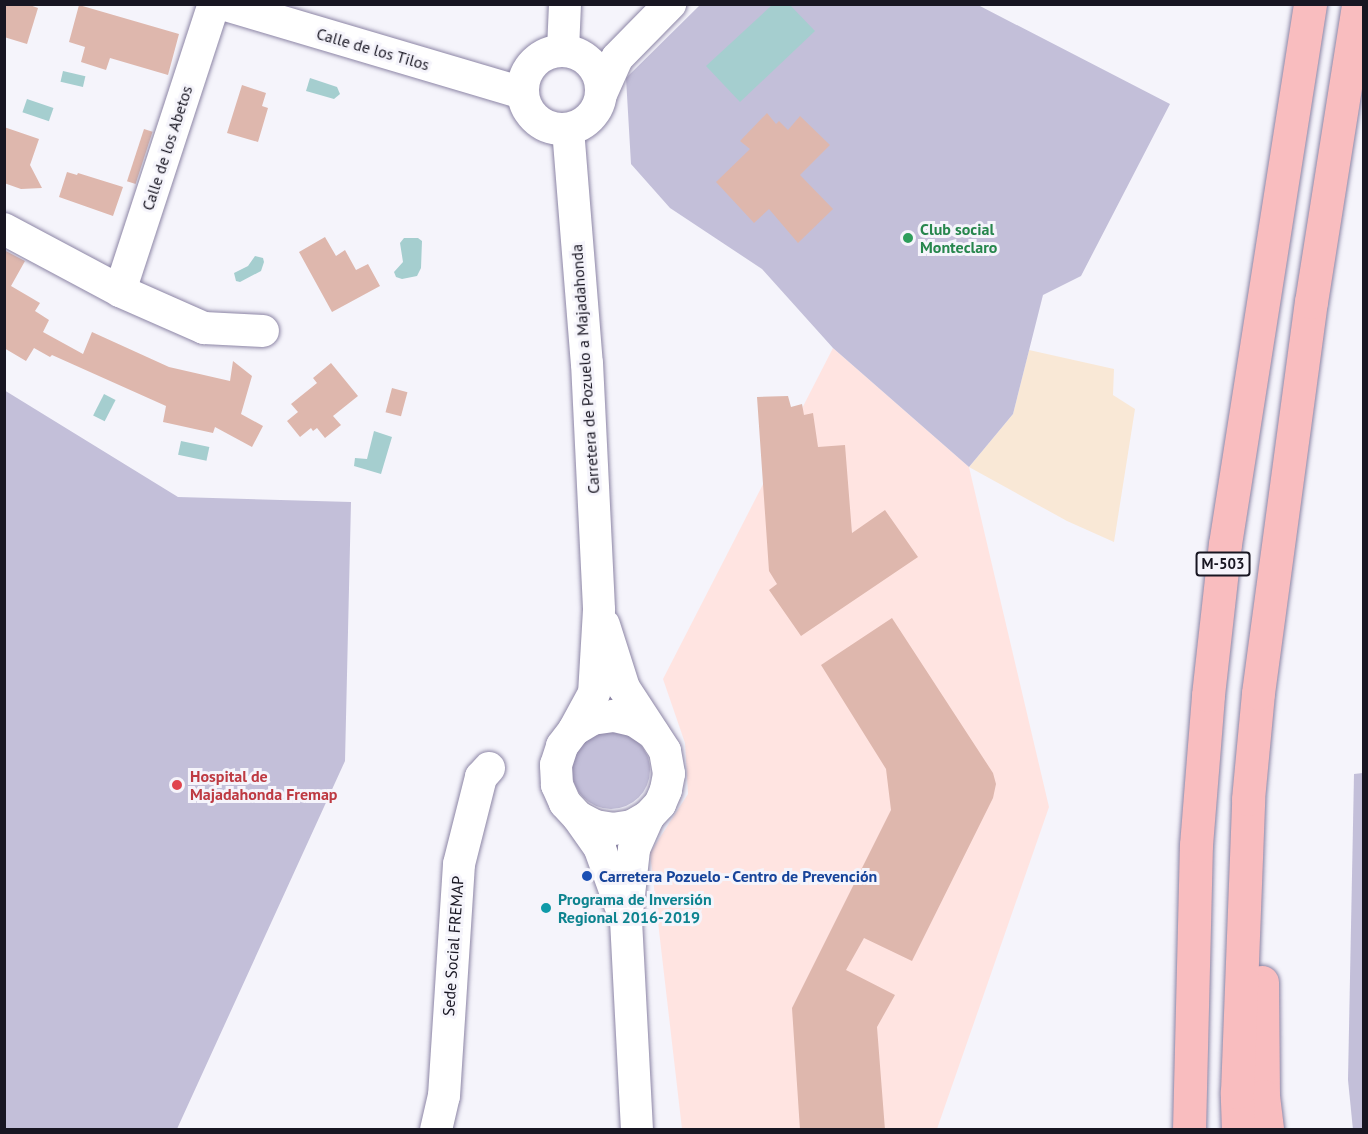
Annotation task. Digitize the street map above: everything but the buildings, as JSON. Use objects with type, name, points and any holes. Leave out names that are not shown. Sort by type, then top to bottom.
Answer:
[{"type":"highway","name":"M-503","points":[[1189,1125],[1196,845],[1209,683],[1225,544],[1310,4]]},
{"type":"highway","name":"M-503","points":[[1238,1130],[1237,1092],[1248,799],[1275,556],[1311,302],[1358,4]]},
{"type":"highway","points":[[1248,799],[1262,942],[1263,1096],[1267,1130]]},
{"type":"street","name":"Calle de los Abetos","points":[[120,291],[214,4]]},
{"type":"street","name":"Calle de los Tilos","points":[[222,4],[523,93]]},
{"type":"street","points":[[565,4],[590,56],[602,92],[599,105],[592,117],[581,125],[568,129],[543,124],[526,105],[523,93],[527,74],[538,58],[550,52],[590,56],[670,4]]},
{"type":"street","name":"Carretera de Pozuelo a Majadahonda","points":[[568,129],[587,363],[599,610],[594,693],[574,730]]},
{"type":"street","points":[[4,229],[120,291],[204,328],[263,331]]},
{"type":"street","name":"Carretera de Pozuelo a Majadahonda","points":[[599,610],[624,688],[653,733]]},
{"type":"street","points":[[578,817],[595,826],[614,829],[632,826],[649,816],[660,804],[669,774],[665,752],[653,733],[635,721],[614,716],[592,719],[574,730],[562,746],[556,765],[557,785],[565,803],[578,817],[600,849],[626,922]]},
{"type":"street","name":"Sede Social FREMAP","points":[[436,1130],[444,1096],[459,864],[481,777],[489,768]]},
{"type":"street","points":[[637,1130],[626,922],[634,849],[649,816]]},
{"type":"shaded area","name":"Club social Monteclaro","points":[[700,5],[978,5],[1170,104],[1081,276],[1043,295],[1013,414],[969,467],[833,348],[762,269],[670,208],[631,164],[626,78]]},
{"type":"shaded area","points":[[833,348],[969,467],[1049,807],[937,1129],[682,1129],[650,853],[688,794],[685,743],[663,679]]},
{"type":"shaded area","points":[[1029,350],[1114,369],[1113,395],[1135,409],[1114,542],[1067,521],[969,467],[1013,414]]},
{"type":"shaded area","name":"Hospital de Majadahonda Fremap","points":[[4,390],[178,497],[351,502],[345,761],[177,1129],[5,1129]]},
{"type":"shaded area","points":[[611,731],[626,734],[639,742],[647,755],[650,770],[647,785],[639,798],[626,806],[611,809],[596,806],[583,798],[575,785],[572,770],[575,755],[583,742],[596,734]]},
{"type":"shaded area","points":[[1363,773],[1364,1129],[1353,1130],[1348,1080],[1354,774]]},
{"type":"water","points":[[772,5],[790,5],[815,31],[740,102],[706,66]]},
{"type":"water","points":[[63,71],[85,76],[83,87],[61,82]]},
{"type":"water","points":[[310,78],[337,87],[340,94],[334,99],[306,91]]},
{"type":"water","points":[[27,99],[53,108],[49,121],[22,112]]},
{"type":"water","points":[[404,238],[418,238],[422,241],[421,268],[417,276],[402,279],[396,277],[394,272],[403,262],[400,243]]},
{"type":"water","points":[[255,256],[263,258],[261,271],[240,282],[236,281],[234,273],[248,266]]},
{"type":"water","points":[[104,394],[116,400],[105,421],[93,415]]},
{"type":"water","points":[[374,431],[392,437],[381,474],[354,466],[355,458],[367,459]]},
{"type":"water","points":[[181,441],[209,447],[206,461],[178,455]]},
{"type":"place","name":"Club social Monteclaro","points":[[908,238]]},
{"type":"place","name":"Hospital de Majadahonda Fremap","points":[[177,785]]},
{"type":"place","name":"Carretera Pozuelo - Centro de Prevención","points":[[587,876]]},
{"type":"place","name":"Programa de Inversión Regional 2016-2019","points":[[546,908]]}]
